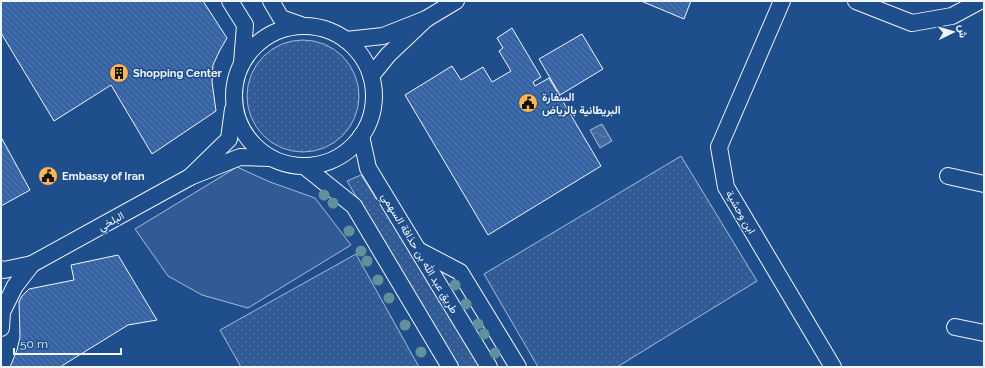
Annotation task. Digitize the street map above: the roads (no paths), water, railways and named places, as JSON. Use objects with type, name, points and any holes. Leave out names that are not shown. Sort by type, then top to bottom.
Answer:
[{"type":"street","points":[[190,177],[228,139],[234,102],[235,82],[242,63],[245,25],[230,1]]},
{"type":"street","points":[[271,1],[281,18],[303,26]]},
{"type":"street","points":[[346,40],[383,36],[426,19],[456,1]]},
{"type":"street","name":"ابن وحشية","points":[[782,1],[719,147],[726,187],[833,367]]},
{"type":"street","points":[[856,1],[912,23],[952,16],[980,1]]},
{"type":"street","points":[[371,76],[388,55],[426,19]]},
{"type":"street","points":[[234,102],[240,124],[253,144],[271,158],[287,164],[304,166],[323,164],[340,156],[352,148],[361,136],[371,114],[374,98],[371,76],[360,55],[346,40],[336,34],[320,28],[303,26],[284,28],[267,36],[253,48],[242,63]]},
{"type":"street","name":"طريق عبد الله بن حذافة السهمي","points":[[361,136],[368,168],[489,367]]},
{"type":"street","points":[[190,177],[240,158],[271,158]]},
{"type":"street","points":[[304,166],[354,206],[450,367]]},
{"type":"street","points":[[948,176],[984,184]]},
{"type":"street","name":"البلخي","points":[[32,264],[190,177]]},
{"type":"street","points":[[418,250],[460,272],[518,367]]},
{"type":"street","points":[[1,269],[4,270],[32,264]]},
{"type":"street","points":[[1,328],[2,309],[15,286],[32,264]]},
{"type":"street","points":[[956,327],[984,333]]},
{"type":"water","points":[[602,124],[612,141],[600,148],[590,130]]},
{"type":"place","name":"Shopping Center","points":[[119,73]]},
{"type":"place","name":"السفارة البريطانية بالرياض","points":[[528,103]]},
{"type":"place","name":"Embassy of Iran","points":[[48,176]]}]
